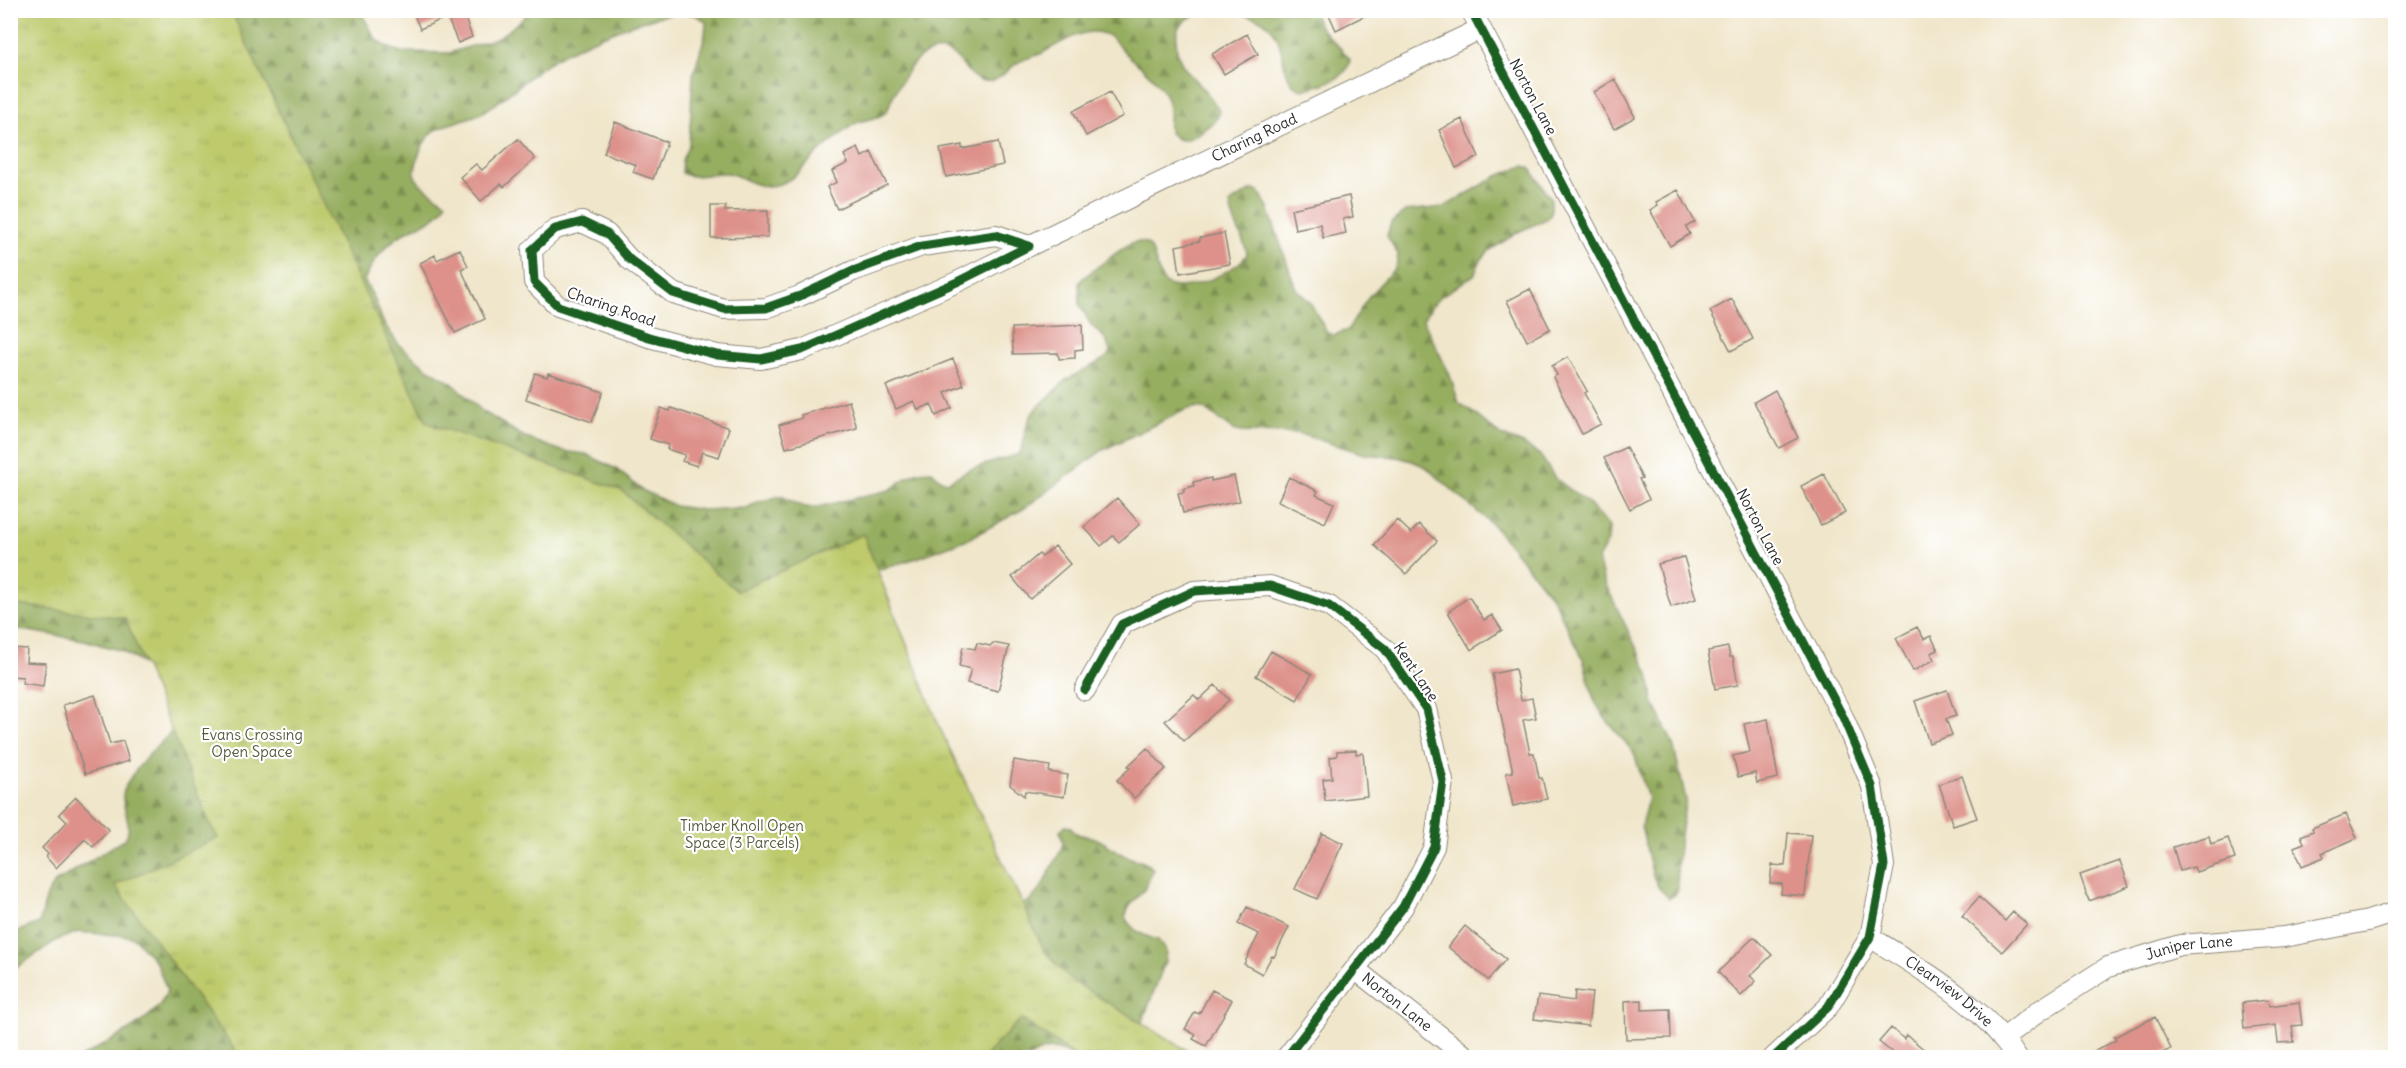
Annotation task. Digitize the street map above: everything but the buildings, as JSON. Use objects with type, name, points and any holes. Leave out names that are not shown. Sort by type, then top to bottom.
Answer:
[{"type":"street","name":"Norton Lane","points":[[1471,10],[1847,727],[1872,786],[1884,865],[1870,937],[1828,1007],[1773,1058]]},
{"type":"street","name":"Charing Road","points":[[1029,246],[996,236],[922,246],[852,271],[800,296],[766,308],[724,309],[673,293],[629,259],[607,234],[582,222],[555,229],[532,250],[534,282],[558,306],[649,337],[717,355],[761,359],[802,350],[957,282],[1480,29]]},
{"type":"street","name":"Kent Lane","points":[[1085,690],[1122,624],[1194,591],[1270,586],[1329,606],[1385,649],[1426,709],[1443,781],[1434,847],[1403,907],[1286,1058]]},
{"type":"street","name":"Juniper Lane","points":[[2004,1038],[2039,1011],[2108,967],[2180,945],[2284,937],[2368,921],[2396,912]]},
{"type":"street","name":"Clearview Drive","points":[[1870,937],[1945,984],[2004,1038],[2017,1058]]},
{"type":"street","name":"Norton Lane","points":[[1356,970],[1468,1058]]},
{"type":"green space","points":[[11,10],[231,11],[427,423],[621,490],[737,591],[863,534],[939,726],[1045,952],[1072,981],[1198,1057],[1077,1057],[1021,1019],[983,1058],[240,1057],[115,885],[218,838],[209,822],[125,618],[11,604]]},
{"type":"green space","points":[[11,11],[360,11],[376,39],[389,48],[402,52],[449,53],[495,39],[531,11],[1204,11],[1187,19],[1178,28],[1176,43],[1183,65],[1220,113],[1208,126],[1185,140],[1177,139],[1169,131],[1167,101],[1155,81],[1110,37],[1093,32],[1078,35],[1020,61],[991,81],[981,81],[973,76],[954,56],[947,52],[938,50],[926,54],[915,61],[907,72],[886,112],[853,125],[798,173],[780,184],[760,185],[727,173],[687,175],[682,173],[682,160],[689,145],[693,75],[705,36],[706,22],[696,16],[682,13],[643,21],[578,46],[549,62],[483,112],[443,126],[433,132],[422,146],[414,173],[422,185],[446,203],[433,218],[404,233],[385,248],[364,280],[383,322],[398,344],[427,368],[452,383],[482,411],[526,438],[562,451],[586,454],[616,469],[642,490],[675,506],[703,510],[747,508],[758,502],[777,497],[783,497],[804,507],[818,507],[890,490],[918,472],[932,471],[941,480],[947,482],[971,469],[1019,454],[1028,421],[1035,410],[1066,380],[1106,358],[1110,352],[1106,339],[1091,325],[1080,305],[1079,284],[1082,279],[1127,245],[1138,242],[1149,245],[1162,279],[1173,286],[1183,287],[1196,284],[1233,268],[1247,254],[1230,203],[1252,190],[1259,191],[1268,208],[1296,289],[1310,302],[1327,333],[1334,335],[1348,330],[1369,296],[1396,267],[1398,254],[1387,236],[1391,223],[1406,211],[1444,207],[1498,176],[1525,166],[1531,169],[1551,199],[1551,213],[1547,219],[1520,231],[1490,250],[1480,261],[1474,275],[1441,296],[1423,320],[1449,373],[1459,403],[1500,435],[1523,444],[1540,455],[1555,478],[1588,503],[1609,527],[1608,541],[1598,559],[1603,579],[1649,674],[1653,701],[1673,744],[1686,800],[1680,834],[1678,889],[1675,895],[1669,898],[1659,888],[1653,876],[1641,826],[1648,799],[1634,753],[1605,718],[1594,700],[1583,659],[1552,597],[1495,527],[1426,467],[1412,461],[1365,454],[1297,433],[1233,430],[1205,409],[1198,407],[1185,410],[1103,450],[1023,509],[970,538],[871,572],[1013,910],[1031,900],[1041,888],[1061,850],[1063,843],[1060,830],[1065,826],[1071,827],[1079,834],[1099,840],[1124,855],[1148,864],[1153,869],[1146,887],[1129,907],[1125,917],[1139,932],[1158,940],[1166,951],[1165,962],[1140,1028],[1158,1057],[1074,1057],[1051,1049],[1028,1058],[82,1057],[144,1020],[163,1000],[167,990],[156,962],[134,938],[78,932],[57,940],[11,971],[11,934],[39,923],[47,896],[56,882],[125,839],[128,823],[123,801],[125,787],[146,758],[178,726],[158,673],[122,651],[84,640],[11,628]]},
{"type":"green space","points":[[1227,11],[1314,11],[1319,25],[1350,60],[1348,67],[1344,73],[1332,81],[1304,90],[1290,80],[1278,41],[1267,24],[1253,17]]},
{"type":"cycle path","points":[[1471,10],[1843,717],[1872,786],[1884,865],[1870,937],[1828,1007],[1773,1058]]},
{"type":"cycle path","points":[[582,222],[607,234],[629,259],[673,293],[724,309],[766,308],[800,296],[853,271],[922,246],[996,235],[1029,246],[957,282],[802,350],[761,359],[717,355],[649,337],[558,306],[534,282],[532,250],[555,229],[582,222]]},
{"type":"cycle path","points":[[1085,690],[1122,624],[1194,591],[1270,586],[1329,606],[1385,649],[1426,709],[1443,781],[1434,847],[1403,907],[1286,1058]]},
{"type":"park label","name":"Evans Crossing Open Space","points":[[252,744]]},
{"type":"park label","name":"Timber Knoll Open Space (3 Parcels)","points":[[742,834]]}]
